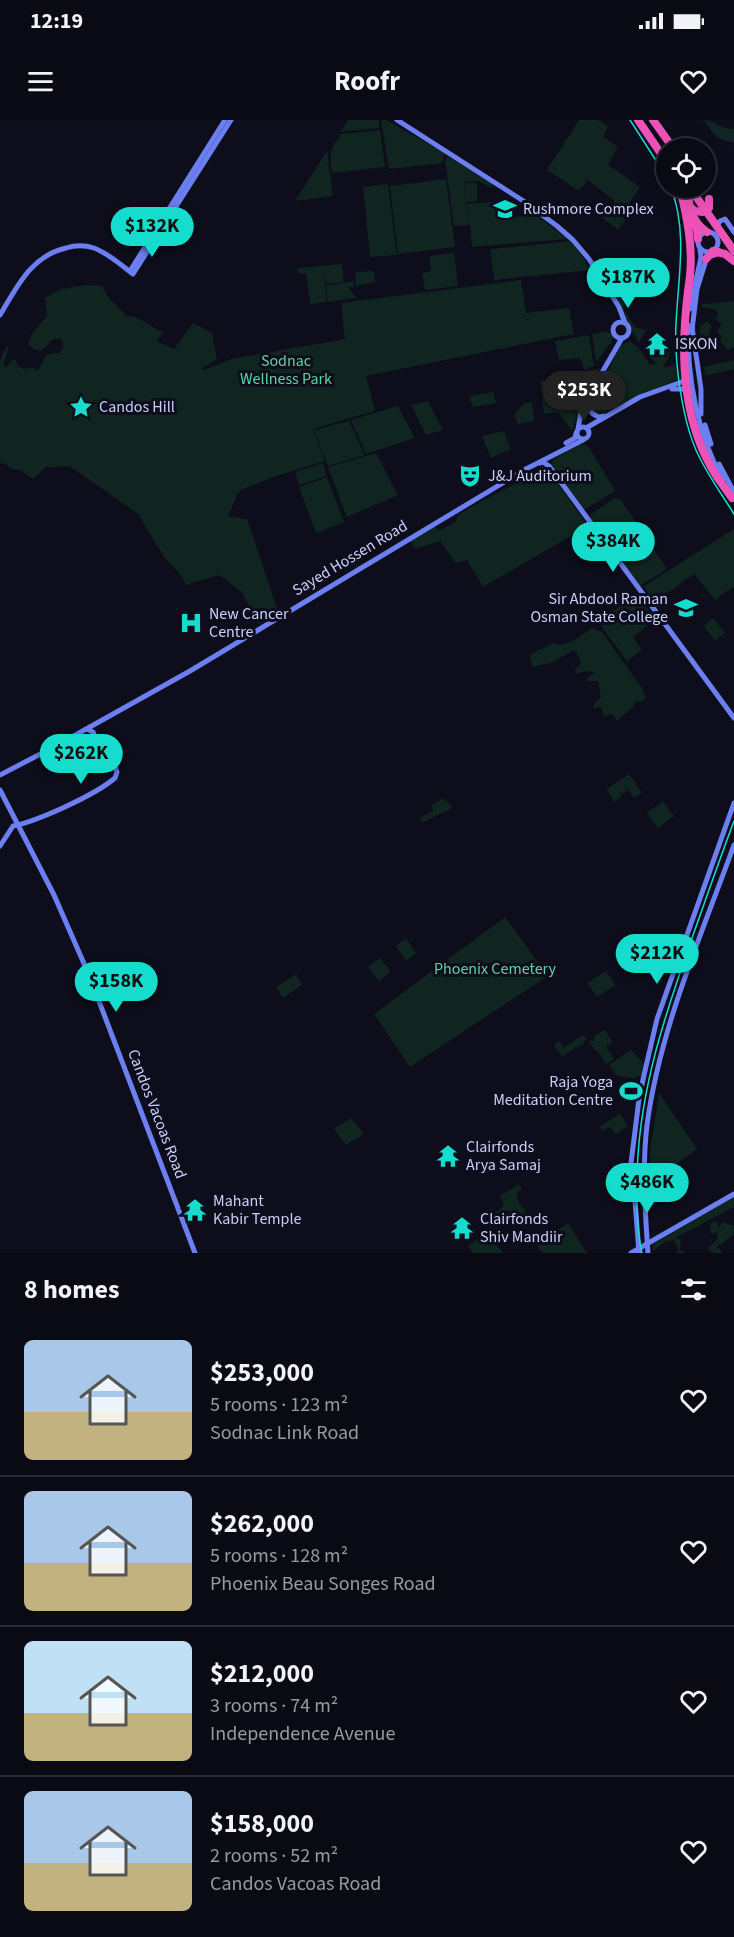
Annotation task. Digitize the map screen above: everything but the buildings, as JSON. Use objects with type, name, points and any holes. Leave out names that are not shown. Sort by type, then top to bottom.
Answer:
[{"type":"highway","points":[[638,120],[656,146]]},
{"type":"highway","points":[[643,120],[657,138]]},
{"type":"highway","points":[[650,120],[660,138]]},
{"type":"highway","points":[[650,120],[665,138]]},
{"type":"highway","points":[[682,198],[689,228],[691,262],[683,328],[690,410],[698,441],[717,477],[733,497]]},
{"type":"highway","points":[[683,198],[697,230],[698,239]]},
{"type":"highway","points":[[688,198],[688,205],[700,226],[709,232]]},
{"type":"highway","points":[[696,198],[734,251]]},
{"type":"highway","points":[[702,198],[734,245]]},
{"type":"highway","points":[[688,205],[695,211],[703,212],[709,208],[709,199]]},
{"type":"highway","points":[[712,253],[729,256],[734,261]]},
{"type":"main road","points":[[131,273],[225,120]]},
{"type":"main road","points":[[131,273],[231,120]]},
{"type":"main road","points":[[397,120],[525,202],[557,226],[589,259],[619,307],[629,332],[626,337],[622,338],[609,358],[582,407],[583,430]]},
{"type":"main road","points":[[716,237],[729,228],[728,221],[723,219],[698,239],[701,257],[689,318],[690,365],[715,456],[733,497]]},
{"type":"main road","points":[[709,232],[716,237],[717,246],[697,288],[692,325],[694,402],[712,459],[733,497]]},
{"type":"main road","points":[[0,315],[30,267],[63,248],[79,246],[93,248],[131,273]]},
{"type":"main road","points":[[700,249],[712,253]]},
{"type":"main road","points":[[609,358],[617,324],[617,312],[612,296]]},
{"type":"main road","points":[[617,324],[625,323]]},
{"type":"main road","points":[[692,325],[702,414]]},
{"type":"main road","points":[[615,334],[622,338]]},
{"type":"main road","points":[[583,430],[593,429],[642,400],[674,386],[687,375],[690,365]]},
{"type":"main road","points":[[583,440],[577,437],[583,430],[640,397],[693,381]]},
{"type":"main road","points":[[674,386],[685,390],[694,402]]},
{"type":"main road","points":[[593,388],[588,406],[593,415],[599,417],[617,410]]},
{"type":"main road","name":"Sayed Hossen Road","points":[[90,730],[96,724],[530,466],[575,438],[583,430],[588,437],[530,466]]},
{"type":"main road","points":[[549,466],[552,455]]},
{"type":"main road","points":[[530,466],[543,462],[549,466],[734,718]]},
{"type":"main road","points":[[0,775],[90,730],[104,756],[116,768],[115,778],[77,800],[23,825],[12,827],[0,846]]},
{"type":"main road","name":"Candos Vacoas Road","points":[[0,790],[54,895],[89,975],[195,1253]]},
{"type":"main road","points":[[639,1252],[635,1201],[628,1189],[639,1099],[657,1019],[734,803]]},
{"type":"main road","points":[[648,1247],[645,1151],[647,1124],[654,1090],[667,1032],[734,845]]},
{"type":"main road","points":[[631,1253],[648,1247],[734,1194]]},
{"type":"green space","points":[[348,120],[379,120],[379,128],[341,132]]},
{"type":"green space","points":[[381,120],[386,120],[445,153],[442,163],[389,169]]},
{"type":"green space","points":[[579,120],[598,120],[608,126],[603,137],[618,146],[608,165],[640,187],[626,208],[631,212],[618,230],[603,218],[615,201],[588,180],[579,191],[547,170]]},
{"type":"green space","points":[[707,120],[734,129],[734,143],[716,137]]},
{"type":"green space","points":[[380,130],[385,167],[332,173],[331,152],[341,134]]},
{"type":"green space","points":[[327,151],[333,196],[295,201]]},
{"type":"green space","points":[[448,156],[493,184],[492,188],[478,181],[466,182],[465,174],[466,201],[466,183],[477,183],[477,202],[466,202],[469,222],[467,204],[493,202],[496,214],[514,217],[529,210],[568,239],[472,247],[470,225],[454,226],[445,160]]},
{"type":"green space","points":[[446,179],[455,247],[398,254],[390,186]]},
{"type":"green space","points":[[388,184],[397,255],[370,257],[363,187]]},
{"type":"green space","points":[[572,241],[591,270],[494,280],[490,249]]},
{"type":"green space","points":[[454,253],[458,286],[425,290],[422,273],[431,271],[429,256]]},
{"type":"green space","points":[[657,261],[661,287],[619,293],[625,305],[624,310],[635,327],[646,330],[639,343],[596,267]]},
{"type":"green space","points":[[342,264],[344,282],[326,284],[323,267],[327,302],[310,304],[306,274],[299,274],[297,268]]},
{"type":"green space","points":[[374,271],[375,282],[356,286],[355,272]]},
{"type":"green space","name":"Sodnac Wellness Park","points":[[521,280],[526,313],[569,308],[574,334],[366,376],[375,411],[313,429],[325,461],[273,477],[241,490],[237,495],[228,516],[247,519],[278,612],[258,624],[242,592],[219,575],[186,585],[180,574],[164,557],[138,514],[71,467],[46,467],[33,479],[21,470],[11,469],[4,463],[0,464],[0,360],[7,346],[9,347],[3,365],[6,367],[12,360],[16,360],[18,366],[24,369],[34,367],[38,370],[47,354],[59,353],[63,347],[62,339],[52,340],[40,351],[28,344],[32,333],[47,316],[45,298],[61,290],[72,287],[102,286],[108,297],[127,316],[132,316],[163,332],[157,341],[174,349],[193,323],[212,333],[217,359],[201,369],[204,370],[231,359],[345,339],[341,303]]},
{"type":"green space","points":[[353,281],[354,287],[348,287],[356,298],[328,302],[326,286]]},
{"type":"green space","points":[[734,301],[734,347],[728,350],[721,342],[721,335],[718,333],[722,324],[716,320],[718,313],[716,310],[701,307],[703,304]]},
{"type":"green space","points":[[707,321],[712,326],[709,332],[713,346],[707,350],[703,348],[699,327]]},
{"type":"green space","points":[[604,332],[613,336],[611,343],[596,362],[592,334]]},
{"type":"green space","points":[[589,335],[594,366],[585,370],[580,358],[559,360],[555,341]]},
{"type":"green space","points":[[630,341],[640,349],[649,364],[657,365],[648,355],[658,356],[670,352],[663,366],[669,367],[675,364],[678,379],[603,413],[596,412],[591,406],[620,346]]},
{"type":"green space","points":[[734,360],[734,369],[705,376],[704,367]]},
{"type":"green space","points":[[600,368],[581,405],[572,431],[559,413],[544,413],[540,381]]},
{"type":"green space","points":[[493,392],[496,403],[473,407],[469,396]]},
{"type":"green space","points":[[428,401],[443,430],[426,435],[411,405]]},
{"type":"green space","points":[[532,402],[534,421],[518,424],[514,415],[523,404]]},
{"type":"green space","points":[[398,406],[415,438],[366,454],[351,420]]},
{"type":"green space","points":[[349,421],[365,455],[328,466],[314,430]]},
{"type":"green space","points":[[504,431],[511,449],[491,458],[482,436]]},
{"type":"green space","points":[[579,445],[586,445],[590,449],[615,491],[584,510],[551,464],[554,459]]},
{"type":"green space","points":[[376,453],[398,495],[347,517],[328,467]]},
{"type":"green space","points":[[323,463],[327,476],[299,485],[295,472]]},
{"type":"green space","points":[[546,467],[588,526],[483,587],[467,560],[456,563],[440,541],[415,549],[410,540],[435,527],[439,531],[456,521],[458,515],[469,508]]},
{"type":"green space","points":[[327,477],[344,522],[316,533],[299,487]]},
{"type":"green space","points":[[615,498],[621,500],[667,569],[640,586],[590,518],[590,515]]},
{"type":"green space","points":[[734,529],[734,586],[715,600],[694,574],[653,603],[644,586]]},
{"type":"green space","points":[[637,594],[655,620],[633,637],[642,650],[627,661],[598,622]]},
{"type":"green space","points":[[713,618],[725,633],[715,641],[704,626]]},
{"type":"green space","points":[[592,628],[602,632],[641,687],[646,698],[634,702],[634,706],[617,721],[613,714],[604,716],[601,707],[594,708],[594,704],[601,697],[598,681],[585,681],[595,672],[586,671],[576,674],[575,670],[582,662],[574,650],[551,663],[532,667],[530,655],[554,643],[569,643]]},
{"type":"green space","points":[[629,774],[642,793],[634,798],[623,783],[627,791],[623,794],[620,792],[622,796],[614,802],[607,789]]},
{"type":"green space","points":[[443,798],[452,808],[421,823],[420,818],[433,811],[432,805]]},
{"type":"green space","points":[[663,801],[674,816],[658,828],[647,813]]},
{"type":"green space","name":"Phoenix Cemetery","points":[[505,917],[548,976],[410,1067],[374,1014]]},
{"type":"green space","points":[[406,938],[416,953],[406,961],[396,946]]},
{"type":"green space","points":[[380,958],[391,972],[379,981],[368,967]]},
{"type":"green space","points":[[606,971],[615,985],[597,997],[587,983]]},
{"type":"green space","points":[[296,974],[302,985],[283,998],[276,987]]},
{"type":"green space","points":[[605,1030],[613,1042],[606,1047],[614,1059],[606,1064],[589,1040],[594,1041],[594,1036]]},
{"type":"green space","points":[[583,1035],[587,1039],[583,1042],[584,1044],[562,1057],[554,1045],[559,1041],[564,1048]]},
{"type":"green space","points":[[631,1050],[644,1064],[642,1075],[634,1079],[616,1075],[609,1065]]},
{"type":"green space","points":[[659,1093],[697,1149],[650,1183],[650,1151]]},
{"type":"green space","points":[[620,1113],[628,1126],[616,1134],[610,1127],[602,1131],[600,1127]]},
{"type":"green space","points":[[351,1118],[364,1134],[346,1145],[334,1129]]},
{"type":"green space","points":[[519,1184],[522,1189],[517,1193],[517,1200],[525,1210],[525,1214],[515,1216],[508,1210],[497,1217],[495,1213],[504,1206],[500,1196]]},
{"type":"green space","points":[[734,1196],[734,1207],[677,1237],[676,1239],[681,1239],[680,1250],[686,1253],[675,1253],[679,1250],[673,1239],[666,1241],[653,1251],[652,1245]]},
{"type":"green space","points":[[723,1222],[734,1226],[733,1235],[717,1247],[723,1253],[711,1253],[708,1248],[718,1239],[717,1232],[712,1234],[710,1231],[711,1223],[718,1223],[718,1228]]},
{"type":"green space","points":[[568,1223],[587,1253],[542,1253],[537,1245]]},
{"type":"green space","points":[[490,1237],[503,1253],[473,1253],[468,1246],[478,1239],[481,1242]]},
{"type":"waterway","points":[[706,120],[706,123],[715,131],[734,139]]},
{"type":"tram line","points":[[630,120],[656,160]]},
{"type":"tram line","points":[[674,198],[681,238],[676,338],[683,406],[691,437],[700,458],[734,514]]},
{"type":"tram line","points":[[642,1253],[638,1229],[637,1189],[641,1125],[646,1094],[670,1002],[734,821]]},
{"type":"place","name":"Rushmore Complex","points":[[505,209]]},
{"type":"place","name":"ISKON","points":[[657,344]]},
{"type":"place","name":"Candos Hill","points":[[81,407]]},
{"type":"place","name":"J&J Auditorium","points":[[470,476]]},
{"type":"place","name":"Sir Abdool Raman Osman State College","points":[[686,608]]},
{"type":"place","name":"New Cancer Centre","points":[[191,623]]},
{"type":"place","name":"Raja Yoga Meditation Centre","points":[[631,1091]]},
{"type":"place","name":"Clairfonds Arya Samaj","points":[[448,1156]]},
{"type":"place","name":"Mahant Kabir Temple","points":[[195,1210]]},
{"type":"place","name":"Clairfonds Shiv Mandiir","points":[[462,1228]]}]
